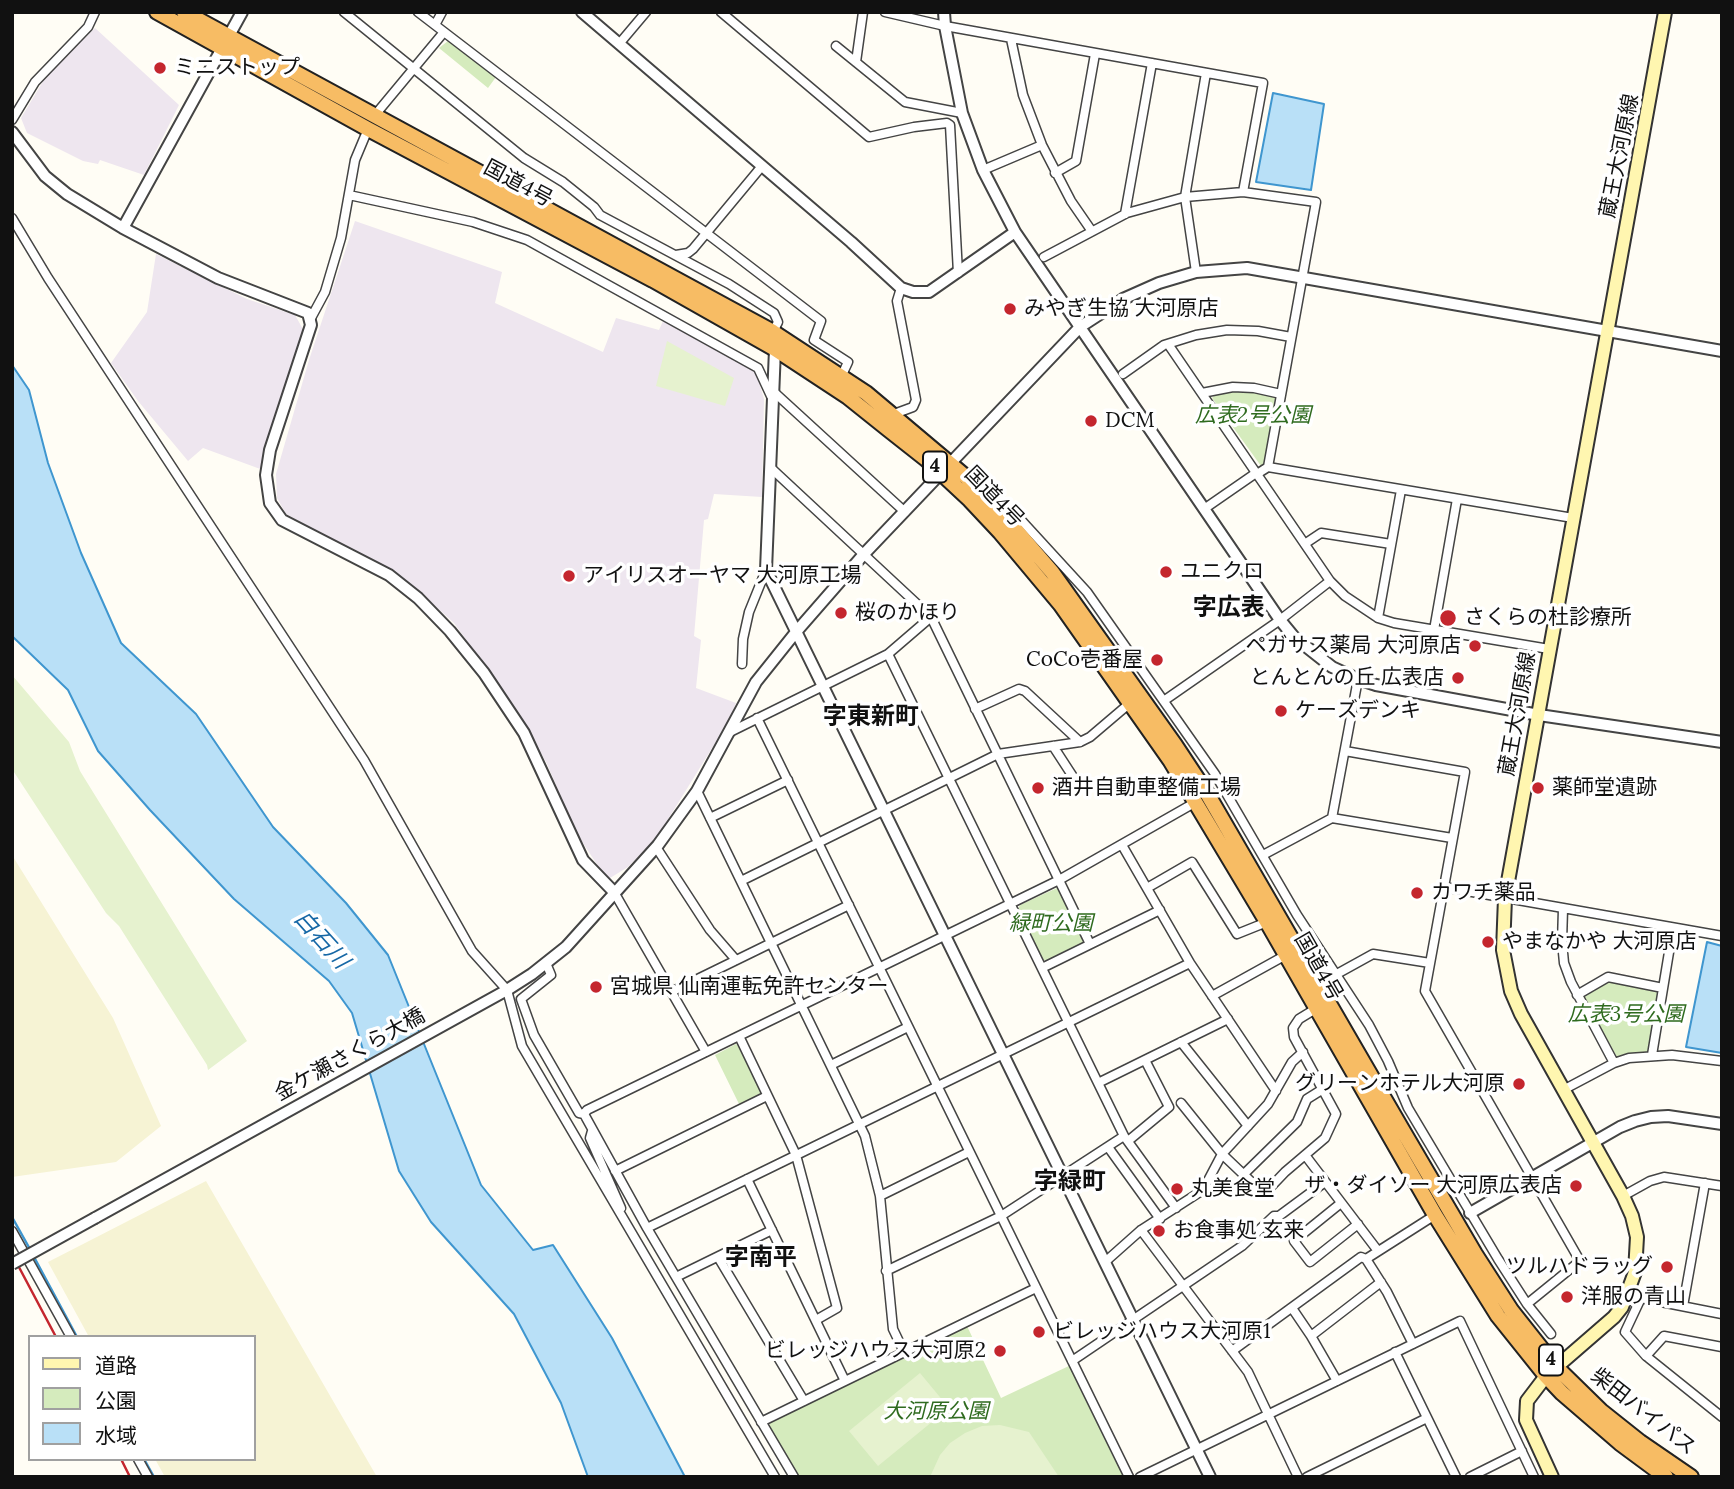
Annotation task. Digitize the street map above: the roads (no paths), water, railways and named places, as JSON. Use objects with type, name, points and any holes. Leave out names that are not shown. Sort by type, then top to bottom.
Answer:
[{"type":"highway","name":"国道4号","points":[[157,12],[225,42],[372,122],[775,349],[848,397],[946,468],[1004,516],[1052,572],[1208,795],[1442,1212]]},
{"type":"highway","name":"国道4号","points":[[184,12],[225,42]]},
{"type":"highway","name":"国道4号","points":[[372,122],[773,332],[842,375],[894,414],[946,468],[1031,567],[1130,703],[1197,802],[1317,1008],[1442,1212]]},
{"type":"highway","name":"柴田バイパス","points":[[1442,1212],[1551,1372],[1620,1443],[1667,1477]]},
{"type":"highway","name":"柴田バイパス","points":[[1551,1372],[1640,1442],[1691,1477]]},
{"type":"main road","name":"蔵王大河原線","points":[[1552,1477],[1526,1420],[1527,1401],[1551,1372],[1614,1317],[1630,1290],[1635,1272],[1636,1237],[1632,1216],[1623,1196],[1592,1144],[1511,991],[1503,950],[1505,898],[1665,12]]},
{"type":"street","points":[[12,120],[35,82],[89,27],[95,12]]},
{"type":"street","points":[[123,228],[242,12]]},
{"type":"street","points":[[344,12],[500,140],[524,159],[563,182],[600,215],[729,284],[774,313],[778,322],[773,332]]},
{"type":"street","points":[[418,12],[821,321],[814,341],[848,362],[842,375]]},
{"type":"street","points":[[435,25],[442,12]]},
{"type":"street","points":[[582,12],[901,288],[913,292],[929,292],[1015,232]]},
{"type":"street","points":[[619,44],[646,12]]},
{"type":"street","points":[[721,12],[869,137],[896,130],[947,123]]},
{"type":"street","points":[[856,62],[863,12]]},
{"type":"street","points":[[885,12],[1012,39],[1263,83],[1243,192]]},
{"type":"street","points":[[944,12],[962,113],[983,170],[1015,232],[1280,620],[1312,653],[1332,667],[1376,685],[1539,715],[1722,742]]},
{"type":"street","points":[[444,32],[372,122],[355,160],[338,249],[325,292],[311,318],[270,450],[266,475],[270,503],[282,520],[389,575],[418,598],[450,631],[492,684],[524,733],[583,860],[614,892],[706,1052]]},
{"type":"street","points":[[1012,39],[1023,95],[1042,145],[1055,173],[1091,230]]},
{"type":"street","points":[[836,46],[905,103],[962,113]]},
{"type":"street","points":[[1055,173],[1076,161],[1095,54]]},
{"type":"street","points":[[1125,214],[1152,63]]},
{"type":"street","points":[[1196,272],[1185,197],[1206,73]]},
{"type":"street","points":[[949,110],[947,123],[950,125],[958,273]]},
{"type":"street","points":[[12,132],[45,176],[67,194],[123,228],[218,278],[308,313],[311,318]]},
{"type":"street","points":[[983,170],[1042,145]]},
{"type":"street","points":[[675,255],[688,253],[693,249],[762,166]]},
{"type":"street","points":[[1044,257],[1125,214],[1185,197],[1243,192],[1316,202],[1268,467]]},
{"type":"street","points":[[349,195],[473,222],[527,240],[758,368],[775,398],[905,512]]},
{"type":"street","points":[[12,219],[365,760],[472,951],[507,990],[522,1046],[775,1477]]},
{"type":"street","name":"金ケ瀬さくら大橋","points":[[12,1264],[507,990],[566,947],[656,847],[697,791],[756,682],[863,554],[1080,327],[1123,299],[1159,283],[1196,272],[1247,268],[1722,351]]},
{"type":"street","points":[[894,414],[913,407],[916,400],[897,301],[901,288]]},
{"type":"street","points":[[1123,374],[1168,344],[1196,335],[1227,330],[1258,331],[1291,337]]},
{"type":"street","points":[[1168,344],[1330,581],[1345,596],[1378,618],[1394,623],[1549,649]]},
{"type":"street","points":[[742,664],[743,639],[749,612],[766,570],[775,349]]},
{"type":"street","points":[[1202,393],[1233,387],[1281,394]]},
{"type":"street","points":[[1204,509],[1268,467],[1573,518]]},
{"type":"street","points":[[772,469],[931,617],[1090,944]]},
{"type":"street","points":[[1378,618],[1401,489]]},
{"type":"street","points":[[1434,630],[1458,499]]},
{"type":"street","points":[[1004,516],[1021,520],[1087,592],[1215,774],[1297,915],[1368,1025],[1388,1061],[1408,1108],[1470,1213],[1527,1304],[1550,1334]]},
{"type":"street","points":[[1306,543],[1321,533],[1391,544]]},
{"type":"street","points":[[766,570],[1210,1477]]},
{"type":"street","points":[[1165,700],[1280,620],[1330,581]]},
{"type":"street","points":[[726,734],[888,654],[931,617]]},
{"type":"street","points":[[888,654],[1126,1138],[1176,1208]]},
{"type":"street","points":[[1332,818],[1358,679]]},
{"type":"street","points":[[975,709],[1019,689],[1080,742]]},
{"type":"street","points":[[741,881],[998,754],[1080,742],[1090,737],[1130,703]]},
{"type":"street","points":[[757,718],[1129,1477]]},
{"type":"street","points":[[1053,746],[1079,786]]},
{"type":"street","points":[[1345,751],[1465,772],[1425,991],[1580,1261],[1527,1304]]},
{"type":"street","points":[[710,818],[788,780]]},
{"type":"street","points":[[697,791],[865,1136],[880,1196],[893,1329],[904,1352]]},
{"type":"street","points":[[584,1114],[587,1110],[1059,880],[1197,802]]},
{"type":"street","points":[[1263,855],[1332,818],[1452,838]]},
{"type":"street","points":[[1122,845],[1190,963],[1276,1091]]},
{"type":"street","points":[[656,847],[710,930],[736,960]]},
{"type":"street","points":[[1147,888],[1192,862],[1237,934],[1267,922]]},
{"type":"street","points":[[1444,887],[1722,936]]},
{"type":"street","points":[[671,992],[849,905]]},
{"type":"street","points":[[1563,909],[1564,963],[1577,995],[1614,1063]]},
{"type":"street","points":[[1042,968],[1160,910]]},
{"type":"street","points":[[1652,1055],[1673,928]]},
{"type":"street","points":[[1212,996],[1286,954]]},
{"type":"street","points":[[1335,975],[1373,954],[1430,963]]},
{"type":"street","points":[[546,963],[551,975],[521,999],[534,1035],[579,1114],[584,1114]]},
{"type":"street","points":[[647,1228],[1190,963]]},
{"type":"street","points":[[1577,995],[1608,978],[1663,988]]},
{"type":"street","points":[[1181,1103],[1222,1154],[1264,1194],[1325,1138],[1336,1114],[1294,1037],[1293,1028],[1298,1019],[1317,1008]]},
{"type":"street","points":[[1098,1083],[1228,1019]]},
{"type":"street","points":[[831,1065],[908,1027]]},
{"type":"street","points":[[739,1036],[796,1155],[837,1308],[816,1320]]},
{"type":"street","points":[[1181,1042],[1248,1126]]},
{"type":"street","points":[[1105,1262],[1141,1230],[1203,1190],[1222,1154],[1268,1104],[1292,1062],[1303,1052]]},
{"type":"street","points":[[1563,1090],[1614,1063],[1652,1055],[1693,1056],[1722,1061]]},
{"type":"street","points":[[886,1271],[1000,1216],[1126,1138],[1169,1107],[1145,1060]]},
{"type":"street","points":[[1244,1174],[1297,1122],[1307,1099],[1323,1089]]},
{"type":"street","points":[[615,1171],[768,1096]]},
{"type":"street","points":[[584,1114],[647,1228],[794,1477]]},
{"type":"street","points":[[1470,1213],[1620,1127],[1651,1117],[1685,1117],[1722,1124]]},
{"type":"street","points":[[592,1131],[590,1138],[620,1203],[624,1221]]},
{"type":"street","points":[[1108,1147],[1160,1219]]},
{"type":"street","points":[[880,1196],[969,1152]]},
{"type":"street","points":[[1305,1155],[1378,1251]]},
{"type":"street","points":[[1623,1196],[1650,1181],[1664,1177],[1722,1186]]},
{"type":"street","points":[[747,1179],[845,1381]]},
{"type":"street","points":[[1072,1361],[1242,1246],[1274,1216],[1279,1216],[1325,1182]]},
{"type":"street","points":[[1683,1306],[1705,1183]]},
{"type":"street","points":[[1341,1203],[1294,1241],[1310,1262],[1357,1224]]},
{"type":"street","points":[[1366,1259],[1442,1212]]},
{"type":"street","points":[[676,1277],[772,1230]]},
{"type":"street","points":[[1141,1230],[1248,1372],[1298,1477]]},
{"type":"street","points":[[12,1231],[70,1335]]},
{"type":"street","points":[[718,1257],[804,1401]]},
{"type":"street","points":[[1232,1351],[1361,1257],[1366,1259],[1381,1282],[1413,1344]]},
{"type":"street","points":[[1311,1336],[1381,1282]]},
{"type":"street","points":[[761,1422],[1036,1288]]},
{"type":"street","points":[[1722,1314],[1641,1298],[1625,1332],[1646,1356],[1722,1418]]},
{"type":"street","points":[[1292,1308],[1336,1381]]},
{"type":"street","points":[[1140,1477],[1460,1321],[1534,1477]]},
{"type":"street","points":[[1646,1356],[1664,1336],[1722,1347]]},
{"type":"street","points":[[1395,1352],[1455,1477]]},
{"type":"street","points":[[1307,1477],[1427,1418]]},
{"type":"street","points":[[1470,1477],[1522,1451]]},
{"type":"street","points":[[139,1461],[148,1477]]},
{"type":"water","points":[[1273,93],[1324,104],[1311,190],[1256,182]]},
{"type":"water","name":"白石川","points":[[12,365],[29,390],[48,463],[81,553],[121,643],[196,714],[273,827],[346,903],[388,955],[481,1185],[533,1250],[553,1245],[612,1338],[685,1477],[588,1477],[561,1403],[514,1314],[431,1222],[399,1171],[352,1013],[329,981],[234,899],[150,810],[98,751],[68,690],[12,636]]},
{"type":"water","points":[[1707,942],[1722,946],[1722,1053],[1686,1047]]},
{"type":"waterway","points":[[12,1217],[31,1251]]},
{"type":"waterway","points":[[34,1257],[76,1335]]},
{"type":"waterway","points":[[145,1461],[154,1477]]},
{"type":"railway","points":[[12,1254],[55,1335]]},
{"type":"railway","points":[[122,1461],[130,1477]]},
{"type":"place","name":"ミニストップ","points":[[160,68]]},
{"type":"place","name":"みやぎ生協 大河原店","points":[[1010,309]]},
{"type":"place","name":"DCM","points":[[1091,421]]},
{"type":"place","name":"ユニクロ","points":[[1166,572]]},
{"type":"place","name":"アイリスオーヤマ 大河原工場","points":[[569,576]]},
{"type":"place","name":"桜のかほり","points":[[841,613]]},
{"type":"place","name":"さくらの杜診療所","points":[[1448,618]]},
{"type":"place","name":"ペガサス薬局 大河原店","points":[[1475,646]]},
{"type":"place","name":"CoCo壱番屋","points":[[1157,660]]},
{"type":"place","name":"とんとんの丘 広表店","points":[[1458,678]]},
{"type":"place","name":"ケーズデンキ","points":[[1281,711]]},
{"type":"place","name":"酒井自動車整備工場","points":[[1038,788]]},
{"type":"place","name":"薬師堂遺跡","points":[[1538,788]]},
{"type":"place","name":"カワチ薬品","points":[[1417,893]]},
{"type":"place","name":"やまなかや 大河原店","points":[[1488,942]]},
{"type":"place","name":"宮城県 仙南運転免許センター","points":[[596,987]]},
{"type":"place","name":"グリーンホテル大河原","points":[[1519,1084]]},
{"type":"place","name":"ザ・ダイソー 大河原広表店","points":[[1576,1186]]},
{"type":"place","name":"丸美食堂","points":[[1177,1189]]},
{"type":"place","name":"お食事処 玄来","points":[[1159,1231]]},
{"type":"place","name":"ツルハドラッグ","points":[[1667,1267]]},
{"type":"place","name":"洋服の青山","points":[[1567,1297]]},
{"type":"place","name":"ビレッジハウス大河原1","points":[[1039,1332]]},
{"type":"place","name":"ビレッジハウス大河原2","points":[[1000,1351]]},
{"type":"district","name":"字広表","points":[[1229,608]]},
{"type":"district","name":"字東新町","points":[[871,717]]},
{"type":"district","name":"字緑町","points":[[1070,1182]]},
{"type":"district","name":"字南平","points":[[761,1258]]},
{"type":"park label","name":"広表2号公園","points":[[1253,416]]},
{"type":"park label","name":"緑町公園","points":[[1051,924]]},
{"type":"park label","name":"広表3号公園","points":[[1626,1015]]},
{"type":"park label","name":"大河原公園","points":[[936,1412]]}]
